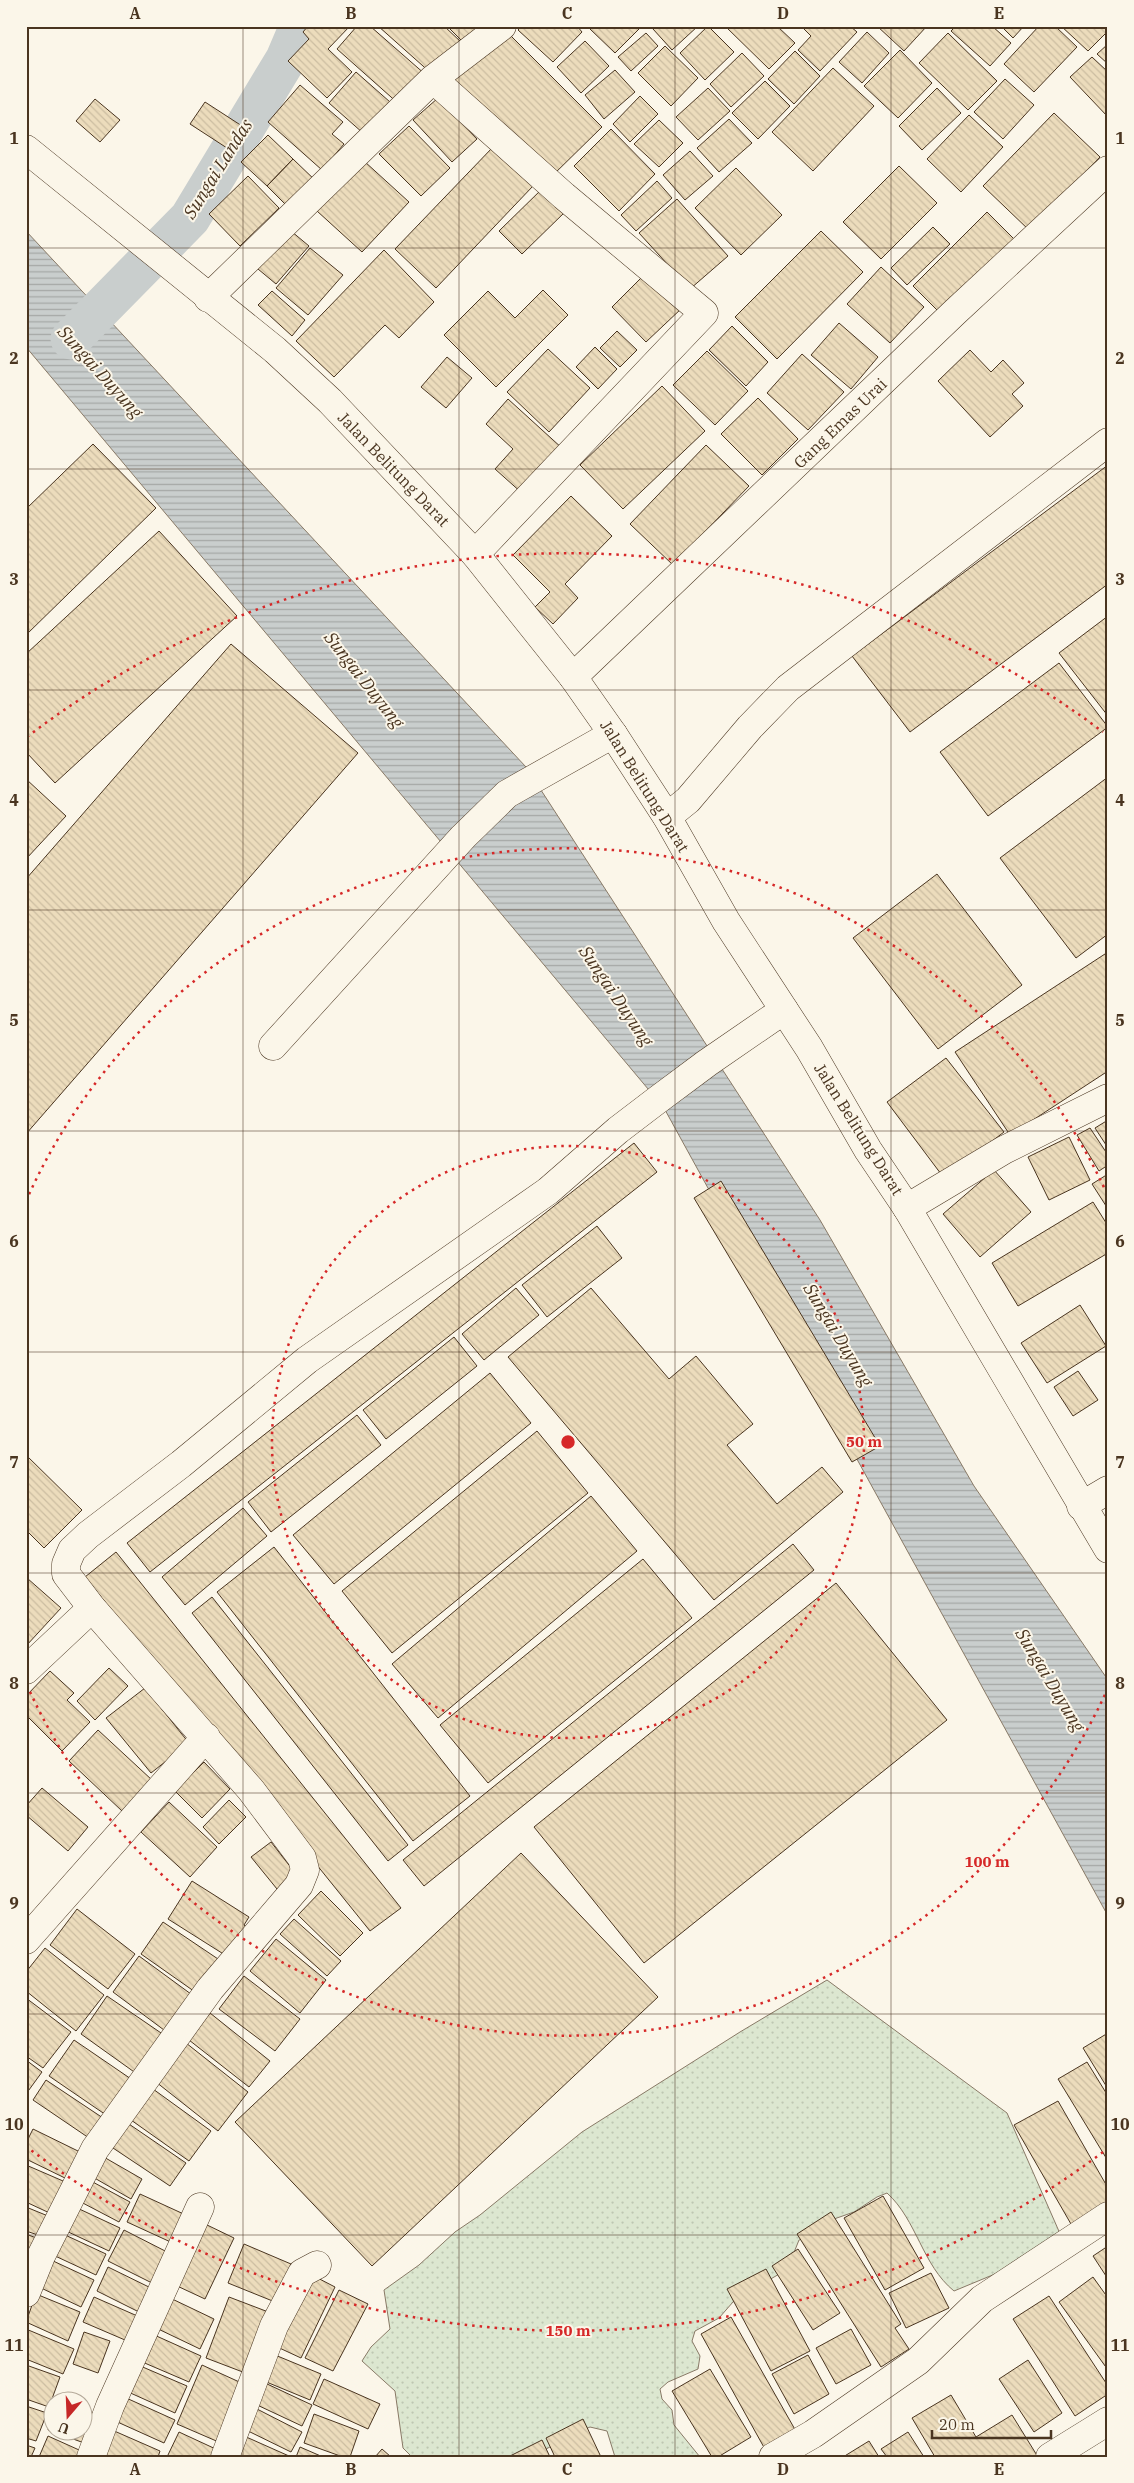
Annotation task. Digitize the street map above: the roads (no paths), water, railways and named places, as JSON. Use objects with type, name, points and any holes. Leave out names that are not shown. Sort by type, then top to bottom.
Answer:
[{"type":"street","points":[[208,298],[433,79],[502,26]]},
{"type":"street","points":[[433,79],[564,196],[704,313],[475,554]]},
{"type":"street","name":"Jalan Belitung Darat","points":[[26,150],[148,247],[208,298],[276,350],[330,401],[475,554],[573,678],[613,734],[667,816],[726,921],[809,1048],[868,1150],[907,1208],[1081,1506],[1108,1548]]},
{"type":"street","name":"Gang Emas Urai","points":[[573,678],[955,312],[1108,170]]},
{"type":"street","points":[[667,816],[688,800],[750,727],[788,688],[1108,442]]},
{"type":"street","points":[[273,1046],[463,837],[507,794],[613,734]]},
{"type":"street","points":[[26,2293],[41,2256],[95,2149],[210,1989],[298,1885],[305,1870],[302,1858],[294,1846],[206,1737],[92,1608],[66,1574],[66,1564],[72,1550],[88,1535],[181,1464],[307,1360],[548,1191],[618,1130],[707,1063],[784,1010]]},
{"type":"street","points":[[907,1208],[1004,1150],[1108,1098]]},
{"type":"street","points":[[1081,1506],[1108,1490]]},
{"type":"street","points":[[26,1670],[92,1608]]},
{"type":"street","points":[[26,1940],[206,1737]]},
{"type":"street","points":[[91,2457],[110,2406],[200,2207]]},
{"type":"street","points":[[774,2457],[813,2434],[918,2361],[982,2299],[1108,2216]]},
{"type":"street","points":[[225,2457],[274,2326],[302,2273],[317,2265]]},
{"type":"street","points":[[1050,2457],[1108,2421]]},
{"type":"water","name":"Sungai Duyung","points":[[26,231],[526,767],[820,1220],[974,1486],[1108,1680],[1108,1916],[664,1108],[26,347]]},
{"type":"waterway","name":"Sungai Landas","points":[[71,339],[190,218],[286,59],[300,26]]}]
